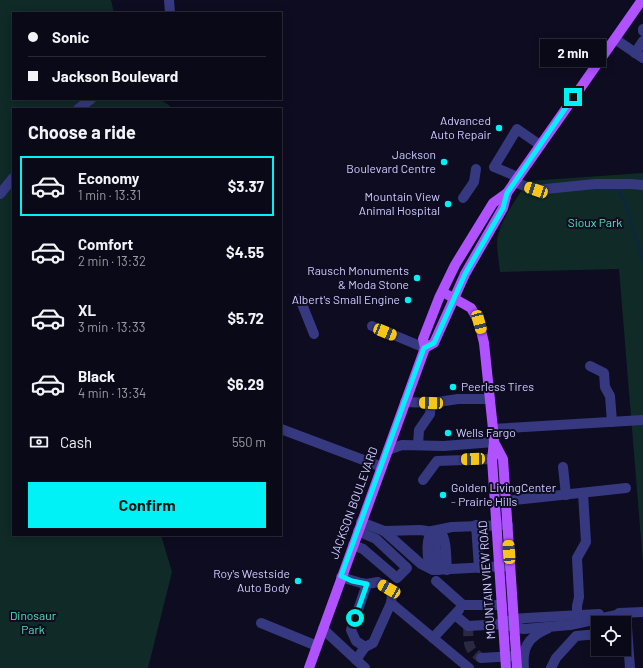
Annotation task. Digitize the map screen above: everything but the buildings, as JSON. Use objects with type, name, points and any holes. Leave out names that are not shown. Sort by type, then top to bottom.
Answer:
[{"type":"main road","name":"JACKSON BOULEVARD","points":[[424,348],[434,343],[465,274],[503,208],[507,193],[642,0]]},
{"type":"main road","name":"JACKSON BOULEVARD","points":[[309,668],[424,348],[423,339],[441,292],[455,265],[493,203],[507,193]]},
{"type":"main road","name":"MOUNTAIN VIEW ROAD","points":[[441,292],[471,308],[479,322],[484,343],[494,442],[492,459],[506,668]]},
{"type":"main road","name":"MOUNTAIN VIEW ROAD","points":[[494,442],[503,459],[517,668]]},
{"type":"street","points":[[170,0],[170,12]]},
{"type":"street","points":[[615,38],[639,56],[643,41]]},
{"type":"street","points":[[79,108],[90,100]]},
{"type":"street","points":[[540,145],[517,129],[494,167],[536,190],[595,184],[643,185]]},
{"type":"street","points":[[463,198],[474,182],[476,169]]},
{"type":"street","points":[[0,194],[12,179]]},
{"type":"street","points":[[300,298],[314,334]]},
{"type":"street","points":[[372,326],[424,348]]},
{"type":"street","points":[[590,366],[604,373],[605,387],[610,396],[612,422]]},
{"type":"street","points":[[405,402],[431,403],[458,399],[490,399]]},
{"type":"street","points":[[418,445],[419,430],[430,414],[431,403]]},
{"type":"street","points":[[493,429],[643,420]]},
{"type":"street","points":[[282,429],[382,467]]},
{"type":"street","points":[[388,450],[402,445],[444,446],[494,442]]},
{"type":"street","points":[[423,480],[437,461],[492,459]]},
{"type":"street","points":[[563,467],[566,495]]},
{"type":"street","points":[[506,501],[626,488]]},
{"type":"street","points":[[577,615],[579,598],[577,558],[586,542],[584,493]]},
{"type":"street","points":[[360,527],[384,531],[407,529],[432,531],[452,527],[508,524]]},
{"type":"street","points":[[476,526],[479,568]]},
{"type":"street","points":[[353,545],[363,548],[397,578],[406,568],[376,539],[360,527]]},
{"type":"street","points":[[384,531],[421,564],[439,569],[510,566]]},
{"type":"street","points":[[432,531],[428,546],[439,569]]},
{"type":"street","points":[[432,531],[440,538],[439,569]]},
{"type":"street","points":[[341,576],[352,581],[367,584],[378,582],[389,589],[392,596],[391,603],[372,643],[365,648],[356,660]]},
{"type":"street","points":[[436,581],[463,605],[502,605]]},
{"type":"street","points":[[365,648],[356,641],[351,630],[367,584]]},
{"type":"street","points":[[391,603],[469,668]]},
{"type":"street","points":[[433,638],[463,605]]},
{"type":"street","points":[[455,615],[468,626],[514,623],[577,615],[643,612]]},
{"type":"street","points":[[524,668],[524,652],[530,640],[541,632],[548,629],[626,613]]},
{"type":"street","points":[[514,623],[524,629],[570,625]]},
{"type":"street","points":[[261,624],[317,646]]},
{"type":"street","points":[[323,629],[365,668]]},
{"type":"street","points":[[551,668],[556,658],[576,636],[591,635]]},
{"type":"street","points":[[481,658],[516,656]]},
{"type":"street","points":[[628,656],[630,668]]},
{"type":"green space","name":"Dinosaur Park","points":[[0,0],[111,0],[114,12],[12,12],[12,100],[161,100],[173,108],[12,108],[12,536],[161,536],[172,572],[148,668],[0,668]]},
{"type":"green space","name":"Sioux Park","points":[[643,173],[643,564],[619,269],[500,272],[497,241],[498,233],[505,217],[528,181]]},
{"type":"waterway","points":[[619,192],[625,203],[643,263]]},
{"type":"tunnel","points":[[468,626],[469,645],[481,658]]},
{"type":"place","name":"Advanced Auto Repair","points":[[499,128]]},
{"type":"place","name":"Jackson Boulevard Centre","points":[[444,162]]},
{"type":"place","name":"Mountain View Animal Hospital","points":[[448,204]]},
{"type":"place","name":"Rausch Monuments & Moda Stone","points":[[417,278]]},
{"type":"place","name":"Albert's Small Engine","points":[[408,300]]},
{"type":"place","name":"Peerless Tires","points":[[453,387]]},
{"type":"place","name":"Wells Fargo","points":[[448,433]]},
{"type":"place","name":"Golden LivingCenter - Prairie Hills","points":[[443,495]]},
{"type":"place","name":"Roy's Westside Auto Body","points":[[298,581]]},
{"type":"route","points":[[355,618],[367,584],[352,581],[341,576],[424,348],[434,343],[465,274],[503,208],[507,193],[573,97]]}]
